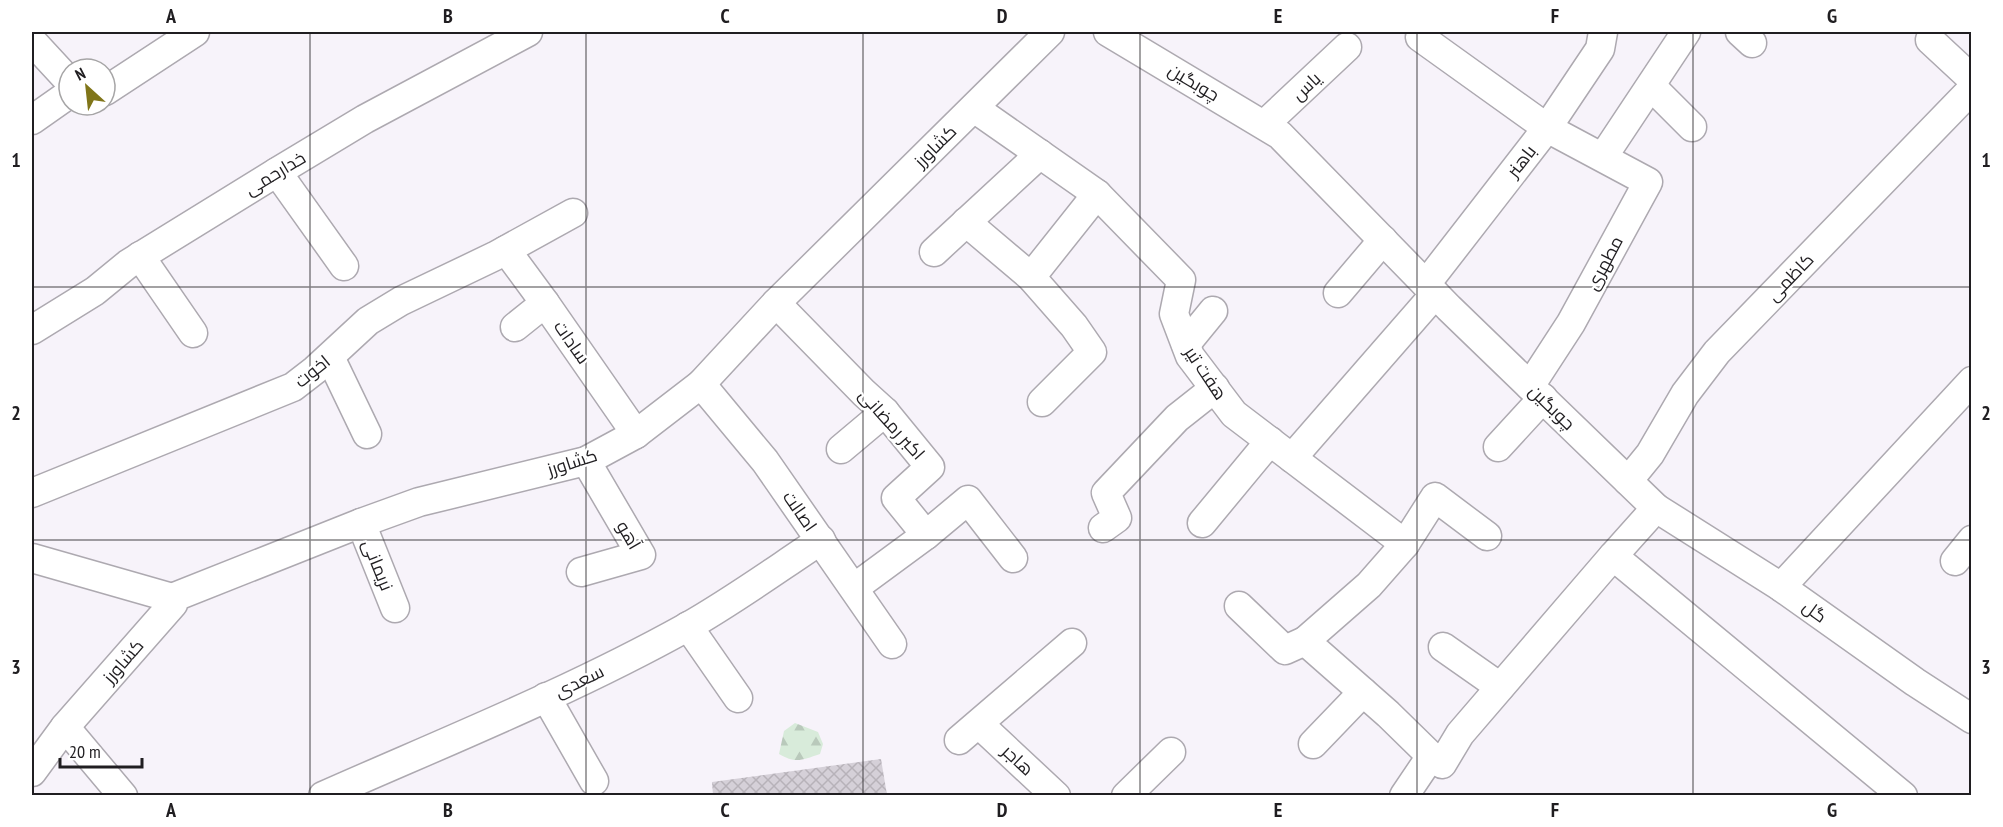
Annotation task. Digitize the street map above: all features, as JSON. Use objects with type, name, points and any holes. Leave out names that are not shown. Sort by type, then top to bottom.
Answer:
[{"type":"street","points":[[117,83],[195,32]]},
{"type":"street","name":"کشاورز","points":[[32,772],[64,727],[173,604],[172,598],[419,502],[586,460],[636,434],[701,384],[776,303],[1050,32]]},
{"type":"street","name":"چوبگین","points":[[1108,32],[1280,135],[1431,289],[1656,508]]},
{"type":"street","name":"مطهری","points":[[1424,32],[1420,37],[1547,128],[1648,182],[1536,392]]},
{"type":"street","name":"باهنر","points":[[1202,523],[1281,449],[1431,289],[1547,128],[1600,49],[1603,32]]},
{"type":"street","points":[[1603,157],[1686,32]]},
{"type":"street","name":"خدارحمی","points":[[35,321],[95,291],[140,256],[365,119],[522,33]]},
{"type":"street","points":[[1930,40],[1971,79]]},
{"type":"street","points":[[32,41],[57,68]]},
{"type":"street","name":"یاس","points":[[1265,124],[1347,47]]},
{"type":"street","points":[[1651,86],[1692,127]]},
{"type":"street","name":"کاظمی","points":[[1628,481],[1650,454],[1685,394],[1717,352],[1971,89]]},
{"type":"street","points":[[32,120],[57,102]]},
{"type":"street","name":"هفت تیر","points":[[974,108],[1097,195],[1181,280],[1174,314],[1190,356],[1234,414],[1405,544]]},
{"type":"street","points":[[934,252],[1040,154]]},
{"type":"street","points":[[277,172],[344,266]]},
{"type":"street","points":[[1031,277],[1097,195]]},
{"type":"street","name":"اخوت","points":[[32,493],[293,387],[330,357],[368,321],[401,301],[506,250],[573,213]]},
{"type":"street","points":[[966,222],[1031,277],[1074,326],[1092,352],[1042,402]]},
{"type":"street","points":[[1338,293],[1383,240]]},
{"type":"street","name":"سادات","points":[[506,250],[636,434]]},
{"type":"street","points":[[140,256],[193,333]]},
{"type":"street","points":[[515,327],[545,303]]},
{"type":"street","name":"اکبر رمضانی","points":[[776,303],[885,412],[930,467],[896,498],[926,535]]},
{"type":"street","points":[[1186,344],[1213,310]]},
{"type":"street","points":[[330,357],[367,434]]},
{"type":"street","points":[[1781,587],[1971,381]]},
{"type":"street","name":"اصالت","points":[[701,384],[765,461],[892,644]]},
{"type":"street","points":[[1103,528],[1117,518],[1106,493],[1176,418],[1215,388]]},
{"type":"street","points":[[1498,447],[1536,392]]},
{"type":"street","points":[[841,449],[885,412]]},
{"type":"street","name":"آهو","points":[[581,572],[641,555],[586,460]]},
{"type":"street","points":[[1239,606],[1285,650],[1305,641],[1369,585],[1405,544],[1435,497],[1487,536]]},
{"type":"street","points":[[855,588],[926,535],[968,500],[1013,558]]},
{"type":"street","points":[[1305,641],[1442,764],[1460,734],[1656,508]]},
{"type":"street","name":"گل","points":[[1656,508],[1781,587],[1971,719]]},
{"type":"street","name":"نریمانی","points":[[361,523],[395,608]]},
{"type":"street","name":"سعدی","points":[[323,795],[546,697],[688,626],[821,540]]},
{"type":"street","points":[[1613,556],[1904,795]]},
{"type":"street","points":[[32,558],[172,598]]},
{"type":"street","points":[[688,626],[738,698]]},
{"type":"street","name":"هاجر","points":[[1056,795],[969,732],[1071,642]]},
{"type":"street","points":[[1443,647],[1500,687]]},
{"type":"street","points":[[1313,744],[1363,692]]},
{"type":"street","points":[[546,697],[594,781]]},
{"type":"street","points":[[64,727],[123,795]]},
{"type":"street","points":[[1126,795],[1171,752]]},
{"type":"street","points":[[1404,795],[1431,756]]},
{"type":"green space","points":[[795,723],[818,732],[823,744],[820,754],[799,760],[779,754],[784,731]]},
{"type":"building","points":[[881,759],[887,795],[713,795],[712,782]]}]
